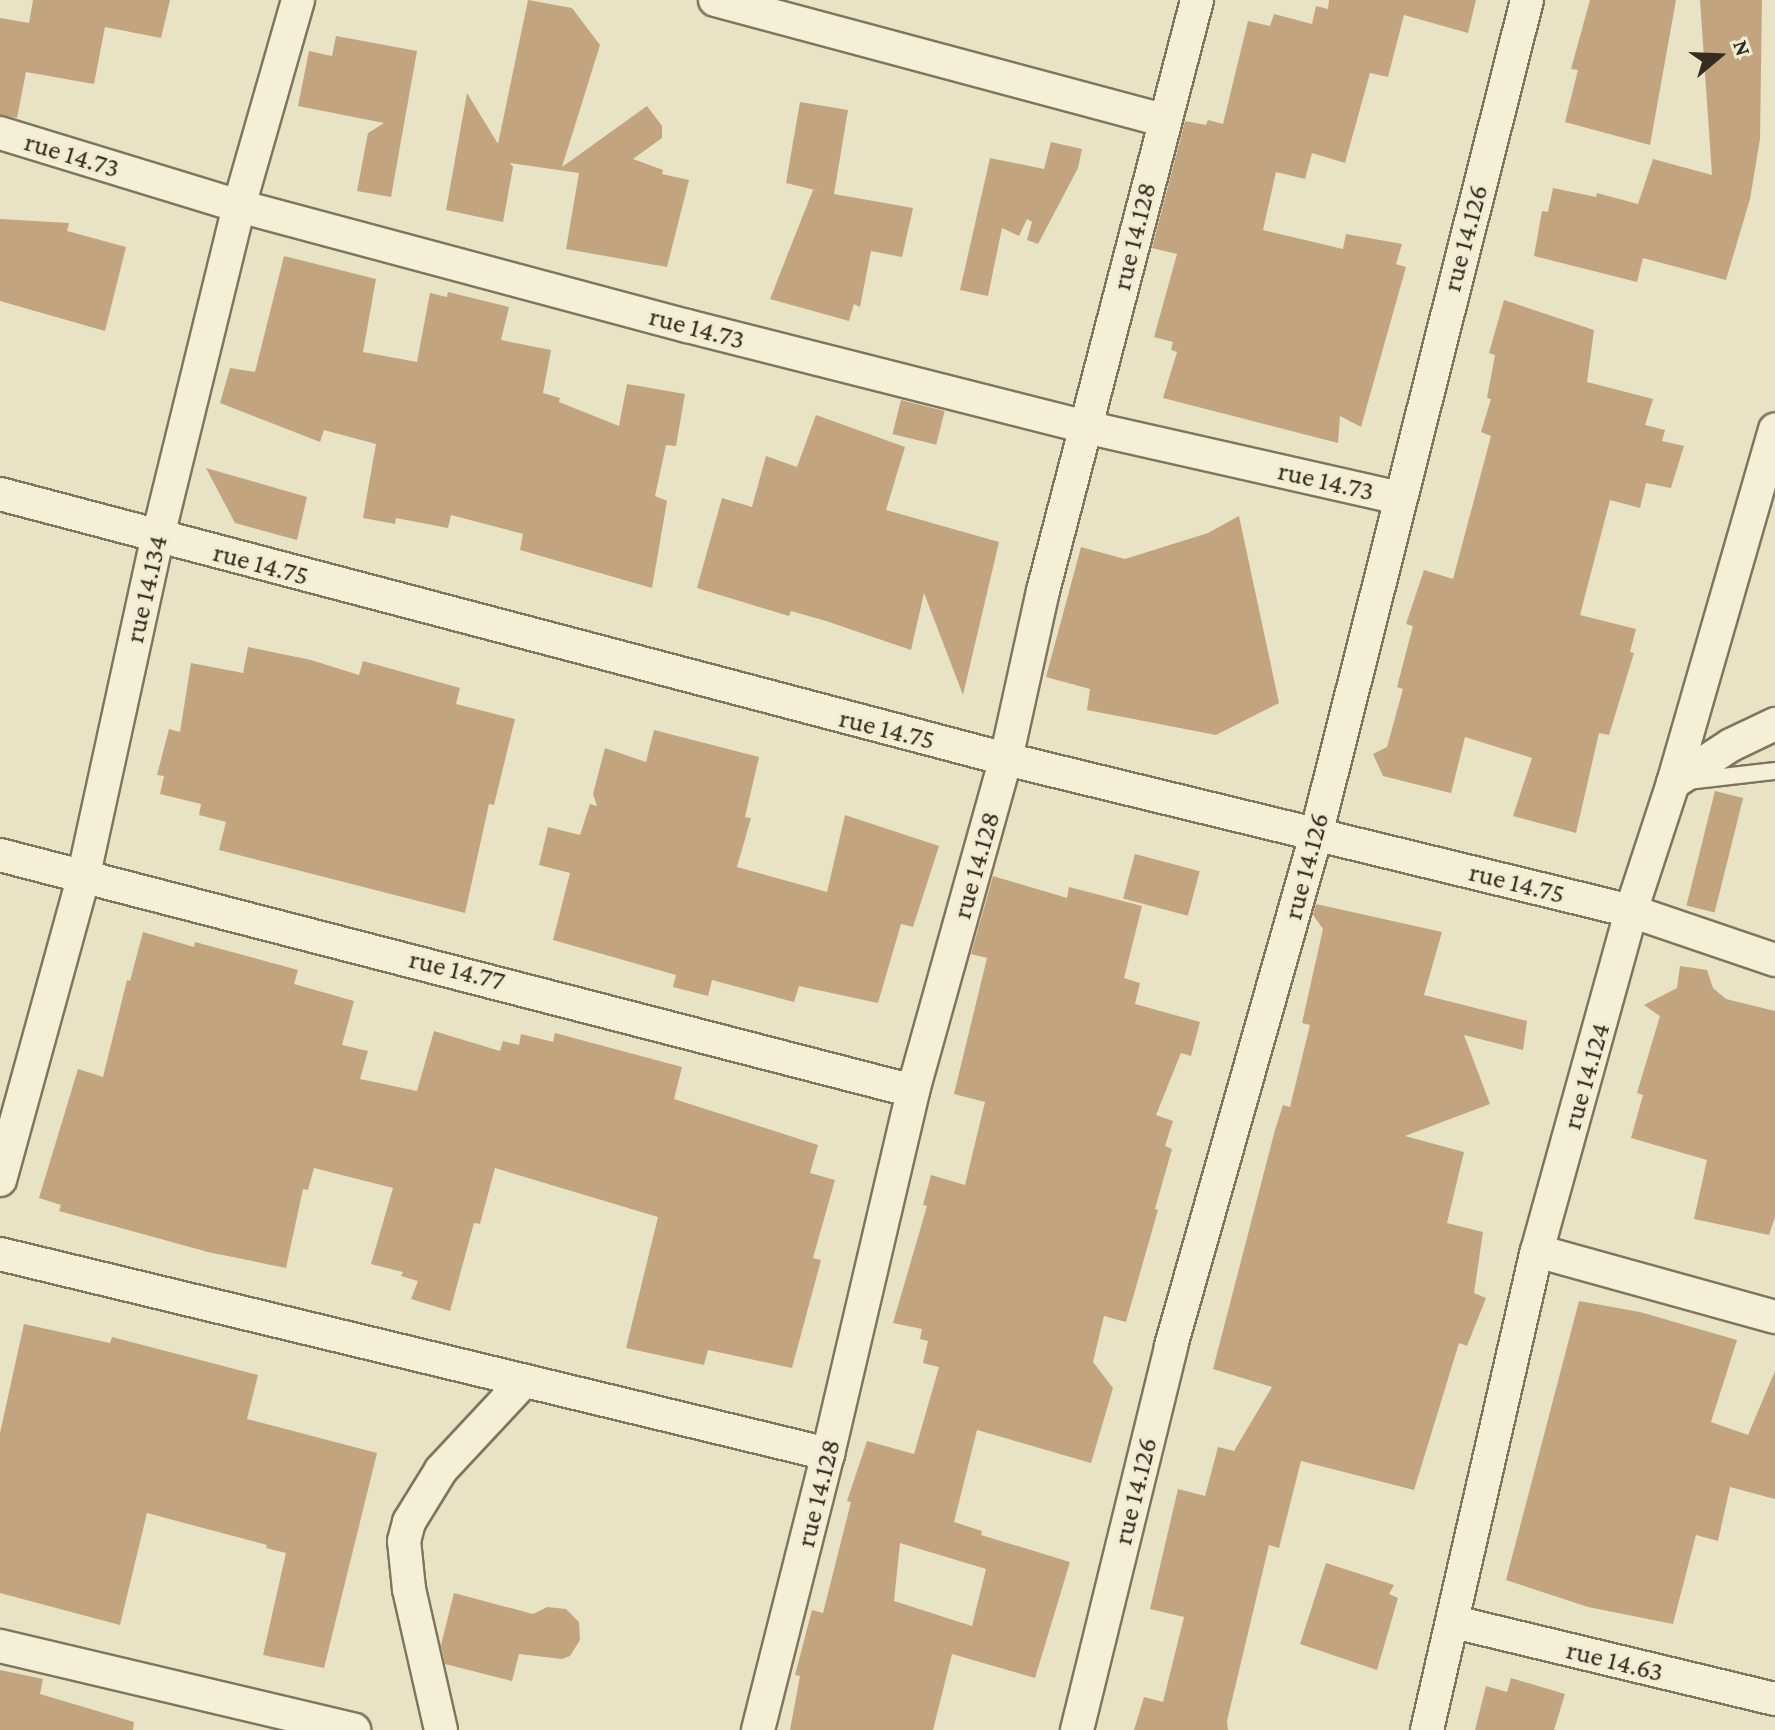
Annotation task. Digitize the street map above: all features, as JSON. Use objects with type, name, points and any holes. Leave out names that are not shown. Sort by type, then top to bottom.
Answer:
[{"type":"street","name":"rue 14.134","points":[[0,1180],[84,874],[158,536],[239,206],[298,0]]},
{"type":"street","points":[[715,0],[1164,120]]},
{"type":"street","name":"rue 14.128","points":[[758,1730],[828,1454],[913,1091],[1006,759],[1043,591],[1197,0]]},
{"type":"street","name":"rue 14.126","points":[[1077,1730],[1171,1346],[1316,835],[1527,0]]},
{"type":"street","name":"rue 14.73","points":[[0,133],[239,206],[1085,427],[1400,498]]},
{"type":"street","name":"rue 14.124","points":[[1427,1730],[1537,1251],[1631,911],[1673,783],[1775,429]]},
{"type":"street","name":"rue 14.75","points":[[0,494],[1006,759],[1631,911],[1775,960]]},
{"type":"street","points":[[1673,783],[1731,745],[1775,724]]},
{"type":"street","name":"rue 14.77","points":[[0,855],[84,874],[913,1091]]},
{"type":"street","points":[[1537,1251],[1775,1317]]},
{"type":"street","points":[[0,1254],[828,1454]]},
{"type":"street","points":[[441,1730],[406,1576],[404,1541],[409,1522],[441,1470],[524,1381]]},
{"type":"street","name":"rue 14.63","points":[[1454,1622],[1775,1699]]},
{"type":"street","points":[[0,1646],[354,1730]]},
{"type":"lane","points":[[1673,783],[1775,771]]},
{"type":"building","points":[[33,0],[170,0],[161,38],[105,27],[94,84],[26,72],[17,118],[0,115],[0,18],[29,23]]},
{"type":"building","points":[[528,0],[572,8],[600,45],[562,167],[647,106],[662,126],[662,138],[633,159],[663,170],[662,174],[689,180],[667,267],[566,249],[579,173],[510,163],[513,167],[503,222],[446,210],[467,93],[498,144]]},
{"type":"building","points":[[1329,0],[1476,0],[1468,33],[1404,15],[1388,77],[1370,73],[1345,163],[1312,153],[1305,179],[1276,172],[1263,230],[1343,249],[1346,234],[1402,244],[1396,264],[1406,267],[1361,427],[1340,416],[1338,443],[1163,398],[1177,352],[1171,350],[1173,342],[1154,337],[1177,254],[1152,248],[1185,121],[1206,125],[1208,120],[1223,124],[1248,21],[1270,26],[1274,14],[1312,24],[1316,6],[1328,9]]},
{"type":"building","points":[[1590,0],[1676,0],[1650,145],[1565,122],[1578,70],[1571,69]]},
{"type":"building","points":[[1700,0],[1762,0],[1760,139],[1750,199],[1726,280],[1643,258],[1637,282],[1534,256],[1542,211],[1548,212],[1553,188],[1596,197],[1597,193],[1638,204],[1653,159],[1712,175]]},
{"type":"building","points":[[336,36],[417,51],[391,197],[357,191],[368,133],[384,123],[298,106],[309,51],[332,56]]},
{"type":"building","points":[[800,102],[848,110],[834,194],[913,208],[902,257],[871,251],[860,307],[854,304],[849,321],[770,299],[813,190],[819,191],[786,183]]},
{"type":"building","points":[[1051,142],[1082,149],[1078,168],[1038,244],[1027,240],[1032,222],[1027,219],[1019,236],[1002,228],[988,296],[960,290],[990,158],[1044,169]]},
{"type":"building","points":[[0,219],[69,223],[67,231],[126,247],[105,331],[0,301]]},
{"type":"building","points":[[284,256],[376,279],[363,352],[417,362],[430,293],[447,297],[448,292],[509,307],[501,340],[551,350],[543,393],[560,398],[559,402],[619,426],[627,384],[685,394],[676,446],[666,445],[655,496],[667,501],[652,588],[520,550],[523,534],[451,515],[448,528],[396,518],[395,524],[363,518],[376,444],[324,430],[320,442],[220,403],[230,368],[255,372]]},
{"type":"building","points":[[1504,300],[1594,330],[1587,382],[1653,399],[1645,425],[1665,430],[1662,441],[1684,446],[1671,488],[1646,483],[1640,508],[1610,500],[1580,615],[1636,629],[1630,652],[1634,653],[1609,735],[1599,733],[1576,833],[1513,816],[1532,758],[1465,737],[1451,793],[1383,776],[1373,754],[1387,747],[1403,689],[1397,687],[1413,626],[1406,624],[1424,570],[1453,579],[1491,436],[1481,432],[1491,399],[1487,398],[1495,355],[1489,353]]},
{"type":"building","points":[[901,400],[945,411],[936,445],[893,434]]},
{"type":"building","points":[[816,415],[905,447],[886,510],[999,542],[963,695],[924,593],[911,650],[826,621],[791,611],[789,616],[697,588],[722,498],[752,507],[766,456],[797,467]]},
{"type":"building","points":[[206,468],[307,497],[297,540],[235,523]]},
{"type":"building","points":[[1239,516],[1279,703],[1216,735],[1087,710],[1090,689],[1046,677],[1081,547],[1125,559],[1208,533]]},
{"type":"building","points":[[248,647],[311,660],[359,675],[363,661],[460,688],[456,704],[515,719],[494,805],[489,804],[465,913],[219,850],[226,822],[199,815],[201,804],[160,794],[164,776],[157,775],[169,729],[180,732],[191,663],[243,673]]},
{"type":"building","points":[[654,730],[759,757],[745,817],[751,818],[737,867],[827,892],[845,815],[939,846],[913,927],[901,924],[878,1003],[799,986],[794,1002],[712,980],[708,996],[673,987],[676,975],[553,940],[570,873],[539,865],[548,827],[580,835],[590,804],[597,806],[593,794],[605,748],[646,762]]},
{"type":"building","points":[[1715,791],[1743,798],[1715,913],[1686,905]]},
{"type":"building","points":[[1135,854],[1200,871],[1188,916],[1123,898]]},
{"type":"building","points":[[993,876],[1067,898],[1069,887],[1142,906],[1124,978],[1140,983],[1135,1004],[1200,1022],[1191,1056],[1181,1053],[1156,1115],[1173,1121],[1165,1146],[1172,1149],[1155,1209],[1158,1210],[1126,1322],[1104,1316],[1093,1362],[1113,1388],[1091,1463],[977,1430],[954,1522],[982,1531],[981,1535],[1070,1562],[1035,1678],[952,1654],[933,1730],[790,1730],[800,1676],[795,1675],[812,1610],[823,1613],[851,1502],[847,1501],[867,1441],[914,1454],[939,1367],[923,1363],[928,1341],[920,1339],[922,1329],[893,1323],[927,1206],[923,1205],[931,1175],[965,1185],[985,1102],[954,1094],[987,958],[971,954]],"holes":[[[900,1543],[986,1569],[972,1626],[894,1601]]]},
{"type":"building","points":[[1316,904],[1442,932],[1424,995],[1527,1021],[1523,1050],[1464,1035],[1490,1104],[1405,1136],[1464,1152],[1447,1223],[1483,1232],[1474,1293],[1486,1298],[1467,1346],[1459,1343],[1414,1490],[1301,1461],[1279,1548],[1269,1545],[1227,1721],[1228,1730],[1134,1730],[1144,1697],[1163,1702],[1184,1617],[1150,1609],[1178,1489],[1205,1496],[1218,1447],[1234,1451],[1272,1387],[1213,1369],[1275,1130],[1283,1105],[1290,1107],[1310,1025],[1302,1023],[1323,929],[1313,915]]},
{"type":"building","points":[[143,932],[194,947],[195,942],[298,970],[294,984],[354,1001],[342,1045],[368,1051],[360,1079],[417,1091],[434,1031],[500,1051],[503,1041],[519,1045],[521,1034],[553,1042],[555,1033],[682,1067],[674,1099],[818,1145],[810,1173],[835,1180],[813,1258],[821,1260],[792,1368],[708,1350],[704,1365],[626,1348],[658,1217],[495,1168],[480,1224],[474,1223],[450,1311],[411,1299],[418,1281],[401,1276],[403,1272],[371,1264],[393,1188],[314,1168],[308,1190],[303,1189],[286,1268],[208,1252],[59,1211],[61,1205],[39,1198],[78,1069],[103,1077],[127,980],[130,981]]},
{"type":"building","points":[[1680,966],[1707,970],[1713,988],[1726,999],[1775,1011],[1775,1217],[1769,1235],[1694,1219],[1707,1160],[1631,1138],[1643,1095],[1637,1093],[1660,1016],[1644,1005],[1677,988]]},
{"type":"building","points":[[1579,1301],[1640,1312],[1737,1340],[1711,1422],[1748,1435],[1775,1371],[1775,1499],[1730,1487],[1718,1541],[1696,1535],[1673,1624],[1588,1607],[1506,1580]]},
{"type":"building","points":[[24,1324],[110,1343],[112,1337],[258,1375],[247,1419],[377,1453],[324,1668],[263,1655],[286,1553],[266,1548],[267,1545],[147,1513],[120,1625],[0,1593],[0,1433]]},
{"type":"building","points":[[1326,1563],[1394,1585],[1389,1594],[1398,1598],[1377,1670],[1300,1644]]},
{"type":"building","points":[[454,1593],[533,1614],[547,1607],[566,1609],[579,1622],[580,1640],[570,1656],[562,1659],[519,1654],[512,1681],[445,1664],[441,1645]]},
{"type":"building","points":[[0,1670],[43,1679],[40,1694],[134,1722],[133,1730],[0,1730]]},
{"type":"building","points":[[1511,1678],[1565,1694],[1554,1730],[1475,1730],[1486,1686],[1507,1692]]}]
